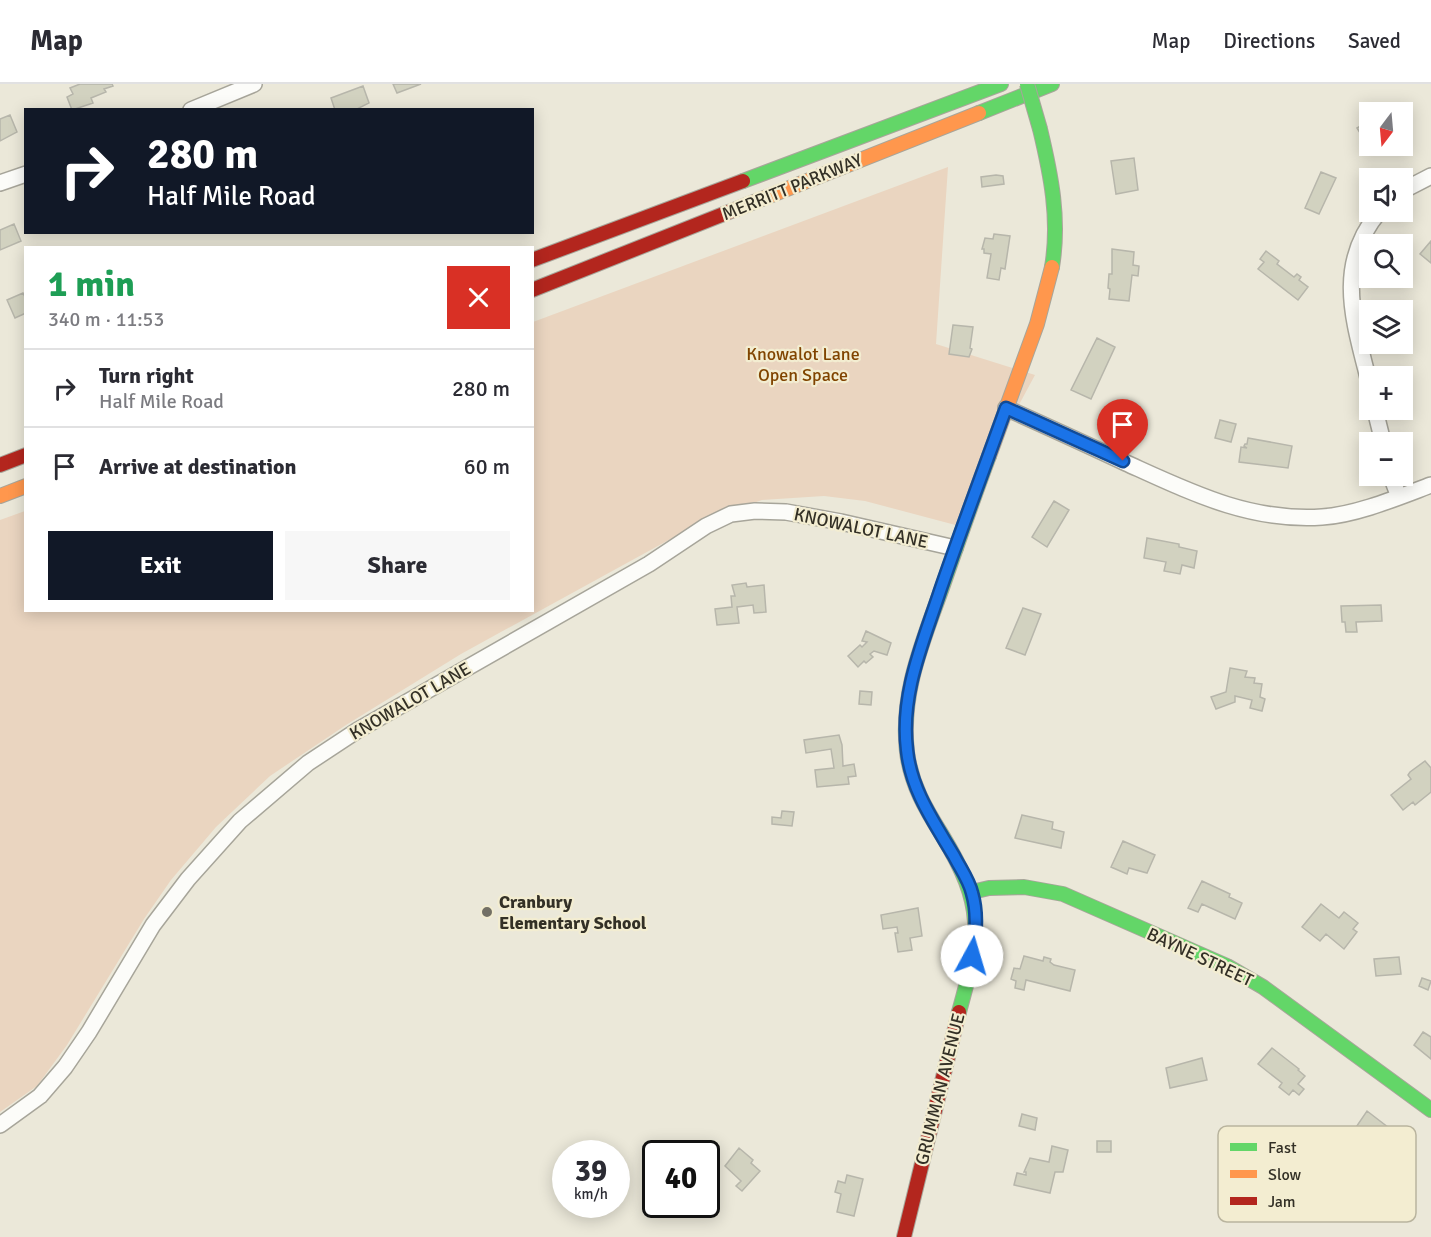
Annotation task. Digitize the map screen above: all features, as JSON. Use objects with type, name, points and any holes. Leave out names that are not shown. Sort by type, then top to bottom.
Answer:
[{"type":"main road","name":"MERRITT PARKWAY","points":[[534,259],[1001,84]]},
{"type":"main road","name":"GRUMMAN AVENUE","points":[[904,1237],[969,972],[975,939],[972,892],[964,874],[922,803],[911,774],[906,748],[906,719],[913,669],[1043,302],[1051,273],[1057,224],[1053,183],[1027,84]]},
{"type":"main road","name":"MERRITT PARKWAY","points":[[534,289],[1052,84]]},
{"type":"main road","points":[[0,465],[24,456]]},
{"type":"main road","points":[[0,496],[24,487]]},
{"type":"main road","name":"BAYNE STREET","points":[[972,892],[989,888],[1024,887],[1063,894],[1227,966],[1263,987],[1431,1110]]},
{"type":"street","points":[[196,108],[254,84]]},
{"type":"street","points":[[0,183],[24,175]]},
{"type":"street","points":[[1413,185],[1431,176]]},
{"type":"street","points":[[1365,366],[1353,319],[1350,290],[1358,247],[1373,222]]},
{"type":"street","points":[[1006,408],[1162,479],[1243,511],[1299,518],[1325,517],[1374,506],[1431,485]]},
{"type":"street","points":[[1395,486],[1399,497]]},
{"type":"street","name":"KNOWALOT LANE","points":[[0,1125],[40,1096],[65,1067],[89,1032],[153,925],[188,879],[240,820],[308,763],[358,730],[649,564],[706,526],[731,514],[755,511],[798,514],[955,548]]},
{"type":"green space","name":"Knowalot Lane Open Space","points":[[948,167],[936,344],[1035,375],[995,449],[963,527],[865,501],[824,496],[762,500],[707,519],[461,654],[346,725],[270,776],[216,827],[171,880],[144,919],[67,1045],[37,1086],[0,1112],[0,520],[24,511],[24,612],[534,612],[534,322]]},
{"type":"building","points":[[80,84],[112,84],[113,86],[104,89],[106,92],[91,98],[93,103],[78,108],[71,108],[67,97],[73,94],[70,88]]},
{"type":"building","points":[[393,84],[421,84],[397,93]]},
{"type":"building","points":[[363,86],[369,103],[359,108],[334,108],[331,98]]},
{"type":"building","points":[[10,115],[17,132],[0,141],[0,119]]},
{"type":"building","points":[[1134,158],[1138,190],[1116,194],[1111,161]]},
{"type":"building","points":[[1321,172],[1336,178],[1319,214],[1305,208]]},
{"type":"building","points":[[1003,176],[1004,184],[982,187],[981,177]]},
{"type":"building","points":[[14,224],[21,241],[0,250],[0,230]]},
{"type":"building","points":[[994,234],[1010,236],[1005,269],[1001,268],[999,280],[987,278],[991,254],[984,253],[982,249],[985,238],[993,239]]},
{"type":"building","points":[[1431,241],[1431,263],[1420,254]]},
{"type":"building","points":[[1112,249],[1134,252],[1133,265],[1139,266],[1138,276],[1132,275],[1129,301],[1109,299]]},
{"type":"building","points":[[1266,251],[1279,261],[1277,264],[1294,277],[1297,274],[1301,277],[1299,280],[1308,287],[1298,300],[1258,269],[1264,262],[1260,259]]},
{"type":"building","points":[[23,293],[24,314],[15,318],[7,300]]},
{"type":"building","points":[[953,325],[973,327],[970,348],[972,349],[969,357],[949,354]]},
{"type":"building","points":[[1097,338],[1115,347],[1091,399],[1071,390]]},
{"type":"building","points":[[1220,420],[1236,424],[1231,442],[1215,438]]},
{"type":"building","points":[[1248,438],[1292,446],[1288,468],[1239,462],[1241,447],[1247,448],[1244,446]]},
{"type":"building","points":[[1054,501],[1069,510],[1047,547],[1032,537]]},
{"type":"building","points":[[1147,538],[1179,544],[1179,547],[1197,551],[1194,568],[1182,565],[1180,574],[1164,571],[1166,562],[1144,558]]},
{"type":"building","points":[[746,583],[747,587],[764,585],[766,612],[754,613],[753,605],[737,607],[739,623],[717,625],[715,609],[732,607],[731,596],[735,596],[732,585]]},
{"type":"building","points":[[1381,605],[1382,621],[1356,622],[1357,632],[1346,632],[1345,622],[1342,622],[1341,606]]},
{"type":"building","points":[[1023,608],[1041,614],[1025,655],[1006,648]]},
{"type":"building","points":[[866,631],[891,643],[887,655],[874,651],[870,654],[873,657],[858,667],[848,656],[867,642],[862,641]]},
{"type":"building","points":[[1230,668],[1247,671],[1245,677],[1255,678],[1254,683],[1262,684],[1260,697],[1265,699],[1262,711],[1250,708],[1252,700],[1235,696],[1235,702],[1216,709],[1211,697],[1226,692]]},
{"type":"building","points":[[860,691],[872,692],[871,705],[859,704]]},
{"type":"building","points":[[839,735],[843,766],[854,764],[856,776],[848,777],[849,784],[817,787],[815,770],[834,768],[831,749],[806,753],[804,740]]},
{"type":"building","points":[[1425,761],[1431,768],[1431,792],[1415,805],[1413,802],[1403,810],[1391,795],[1411,779],[1408,775],[1410,772]]},
{"type":"building","points":[[782,811],[794,812],[792,826],[772,824],[772,817],[781,818]]},
{"type":"building","points":[[1022,815],[1053,822],[1052,829],[1064,832],[1061,848],[1015,838]]},
{"type":"building","points":[[1123,841],[1155,855],[1147,873],[1129,868],[1127,874],[1111,867]]},
{"type":"building","points":[[1202,881],[1230,894],[1229,897],[1242,903],[1235,919],[1202,904],[1198,912],[1188,908]]},
{"type":"building","points":[[1321,904],[1339,918],[1344,912],[1358,923],[1353,929],[1357,932],[1344,949],[1326,934],[1320,941],[1302,927]]},
{"type":"building","points":[[918,908],[922,936],[910,938],[912,950],[898,952],[895,933],[898,933],[897,927],[883,929],[881,915]]},
{"type":"building","points":[[1024,956],[1043,961],[1044,957],[1051,959],[1050,962],[1054,965],[1075,970],[1070,991],[1026,980],[1024,990],[1015,988],[1016,981],[1011,979],[1014,968],[1020,969]]},
{"type":"building","points":[[1399,957],[1401,974],[1376,976],[1374,959]]},
{"type":"building","points":[[1422,978],[1431,981],[1428,990],[1419,986]]},
{"type":"building","points":[[1423,1032],[1431,1037],[1431,1059],[1414,1045]]},
{"type":"building","points":[[1272,1048],[1305,1076],[1298,1084],[1304,1089],[1299,1095],[1293,1090],[1289,1095],[1279,1087],[1282,1083],[1258,1064]]},
{"type":"building","points":[[1202,1058],[1207,1080],[1170,1088],[1166,1068]]},
{"type":"building","points":[[1367,1111],[1386,1126],[1357,1126]]},
{"type":"building","points":[[1022,1114],[1037,1118],[1035,1130],[1019,1126]]},
{"type":"building","points":[[1097,1141],[1111,1141],[1111,1152],[1097,1152]]},
{"type":"building","points":[[1052,1146],[1068,1150],[1063,1172],[1055,1172],[1050,1193],[1014,1185],[1017,1173],[1026,1175],[1024,1172],[1030,1158],[1049,1162]]},
{"type":"building","points":[[739,1148],[753,1160],[751,1163],[760,1171],[742,1191],[736,1186],[741,1181],[725,1166]]},
{"type":"building","points":[[847,1175],[863,1179],[854,1216],[837,1212],[841,1194],[835,1192],[838,1181],[845,1183]]},
{"type":"traffic: fast","points":[[743,181],[1001,84]]},
{"type":"traffic: fast","points":[[1027,84],[1040,129]]},
{"type":"traffic: fast","points":[[979,113],[1052,84]]},
{"type":"traffic: fast","points":[[1040,129],[1048,163],[1055,214],[1052,267]]},
{"type":"traffic: fast","points":[[959,1012],[975,940],[972,901],[956,860],[915,785],[907,752],[907,708],[921,646],[989,456]]},
{"type":"traffic: fast","points":[[972,892],[989,888],[1024,887],[1063,894],[1227,966],[1263,987],[1431,1110]]},
{"type":"traffic: slow","points":[[749,204],[979,113]]},
{"type":"traffic: slow","points":[[989,456],[1037,324],[1052,267]]},
{"type":"traffic: slow","points":[[0,496],[24,487]]},
{"type":"traffic: jam","points":[[534,259],[743,181]]},
{"type":"traffic: jam","points":[[534,289],[749,204]]},
{"type":"traffic: jam","points":[[0,465],[24,456]]},
{"type":"traffic: jam","points":[[904,1237],[959,1012]]},
{"type":"place","name":"Cranbury Elementary School","points":[[487,912]]},
{"type":"route","points":[[972,956],[975,939],[972,892],[944,838],[922,803],[911,774],[906,748],[906,719],[913,669],[1006,408],[1123,461]]}]
